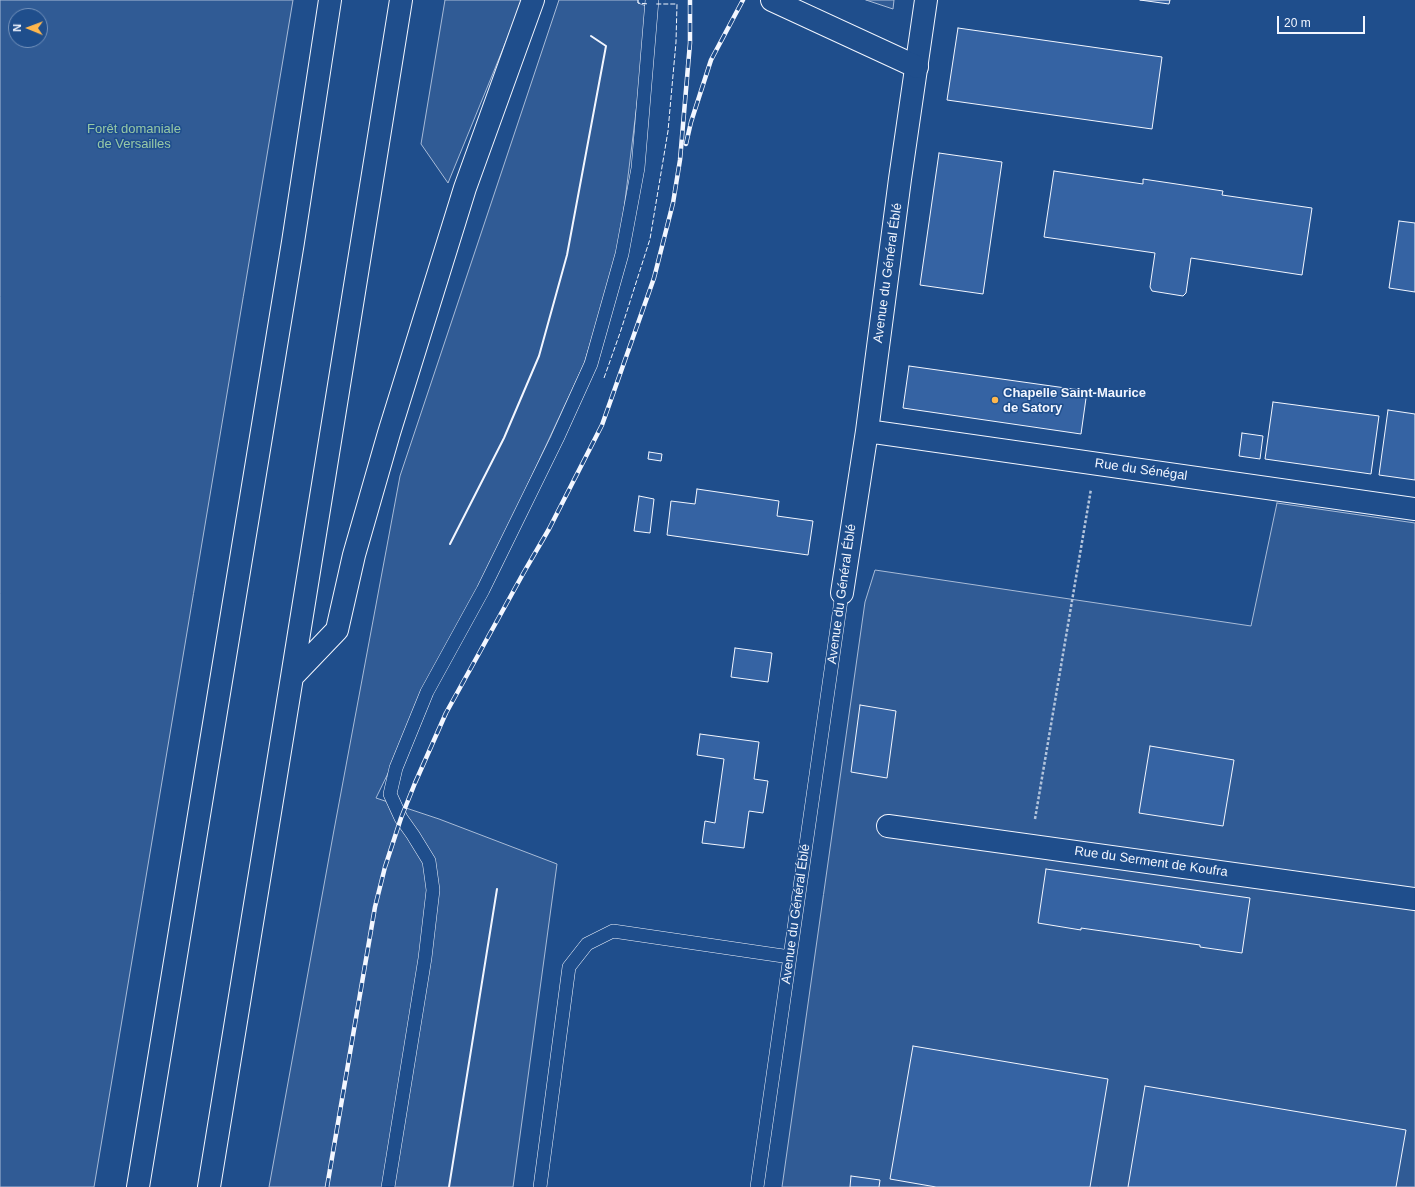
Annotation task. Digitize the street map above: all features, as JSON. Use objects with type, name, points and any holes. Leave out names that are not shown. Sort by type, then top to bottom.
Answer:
[{"type":"main road","points":[[138,1187],[293,242],[330,0]]},
{"type":"main road","points":[[209,1187],[401,0]]},
{"type":"main road","points":[[292,677],[337,630],[354,555],[396,411],[465,188],[533,0]]},
{"type":"main road","points":[[772,0],[917,67]]},
{"type":"main road","name":"Avenue du Général Éblé","points":[[842,593],[867,431],[900,179],[926,0]]},
{"type":"main road","name":"Rue du Sénégal","points":[[867,431],[1415,509]]},
{"type":"main road","name":"Rue du Serment de Koufra","points":[[888,826],[1415,899]]},
{"type":"lane","points":[[388,1187],[424,958],[432,890],[429,861],[413,835],[400,818],[390,794],[396,768],[427,692],[483,590],[557,439],[591,364],[622,254],[638,168],[652,0]]},
{"type":"lane","name":"Avenue du Général Éblé","points":[[757,1187],[842,593]]},
{"type":"lane","points":[[540,1187],[569,967],[587,944],[613,931],[790,957]]},
{"type":"path","points":[[1030,845],[1095,464]]},
{"type":"shaded area","name":"Forêt domaniale de Versailles","points":[[0,0],[293,0],[94,1187],[0,1187]]},
{"type":"shaded area","points":[[445,0],[523,0],[448,183],[421,144]]},
{"type":"shaded area","points":[[559,0],[638,0],[638,3],[649,7],[619,249],[584,364],[514,514],[376,798],[439,819],[557,864],[513,1187],[269,1187],[400,476]]},
{"type":"shaded area","points":[[866,0],[894,0],[893,9]]},
{"type":"shaded area","points":[[1277,503],[1415,523],[1415,1187],[782,1187],[865,602],[875,570],[1251,626]]},
{"type":"building","points":[[1140,0],[1170,0],[1169,4]]},
{"type":"building","points":[[958,28],[1162,57],[1152,129],[947,100]]},
{"type":"building","points":[[939,153],[1002,162],[983,294],[920,285]]},
{"type":"building","points":[[1054,171],[1143,184],[1143,179],[1223,191],[1222,195],[1312,208],[1302,275],[1191,258],[1186,293],[1183,296],[1152,291],[1150,287],[1155,253],[1044,237]]},
{"type":"building","points":[[1399,221],[1415,223],[1415,292],[1389,288]]},
{"type":"building","name":"Chapelle Saint-Maurice de Satory","points":[[909,366],[1087,391],[1081,434],[903,408]]},
{"type":"building","points":[[1273,402],[1379,416],[1371,474],[1265,459]]},
{"type":"building","points":[[1388,410],[1415,414],[1415,480],[1379,475]]},
{"type":"building","points":[[1242,433],[1263,436],[1260,459],[1239,456]]},
{"type":"building","points":[[649,452],[662,454],[661,461],[648,459]]},
{"type":"building","points":[[697,489],[779,501],[777,516],[813,521],[808,555],[667,535],[671,501],[695,504]]},
{"type":"building","points":[[639,496],[654,499],[650,533],[634,531]]},
{"type":"building","points":[[735,648],[772,653],[768,682],[731,677]]},
{"type":"building","points":[[860,705],[896,711],[887,778],[851,772]]},
{"type":"building","points":[[700,734],[759,742],[754,779],[768,781],[763,813],[749,811],[744,848],[702,843],[705,821],[715,823],[724,759],[697,755]]},
{"type":"building","points":[[1150,746],[1234,760],[1223,826],[1139,813]]},
{"type":"building","points":[[1046,869],[1250,898],[1242,953],[1200,947],[1200,945],[1038,923]]},
{"type":"building","points":[[913,1046],[1108,1079],[1090,1187],[936,1187],[890,1179]]},
{"type":"building","points":[[1145,1086],[1406,1130],[1396,1187],[1128,1187]]},
{"type":"building","points":[[851,1176],[880,1180],[879,1187],[850,1187]]},
{"type":"railway","points":[[327,1187],[375,907],[385,867],[401,818],[446,713],[549,529],[602,425],[654,278],[673,203],[680,160],[690,43],[690,0]]},
{"type":"railway","points":[[686,144],[691,122],[711,60],[743,0]]},
{"type":"fence","points":[[638,0],[638,3],[649,4]]},
{"type":"fence","points":[[604,378],[650,239],[668,131],[676,42],[677,4],[655,4]]},
{"type":"wall","points":[[450,544],[504,438],[539,356],[567,255],[606,46],[591,36]]},
{"type":"wall","points":[[449,1187],[497,889]]},
{"type":"place","name":"Chapelle Saint-Maurice de Satory","points":[[995,400]]}]
